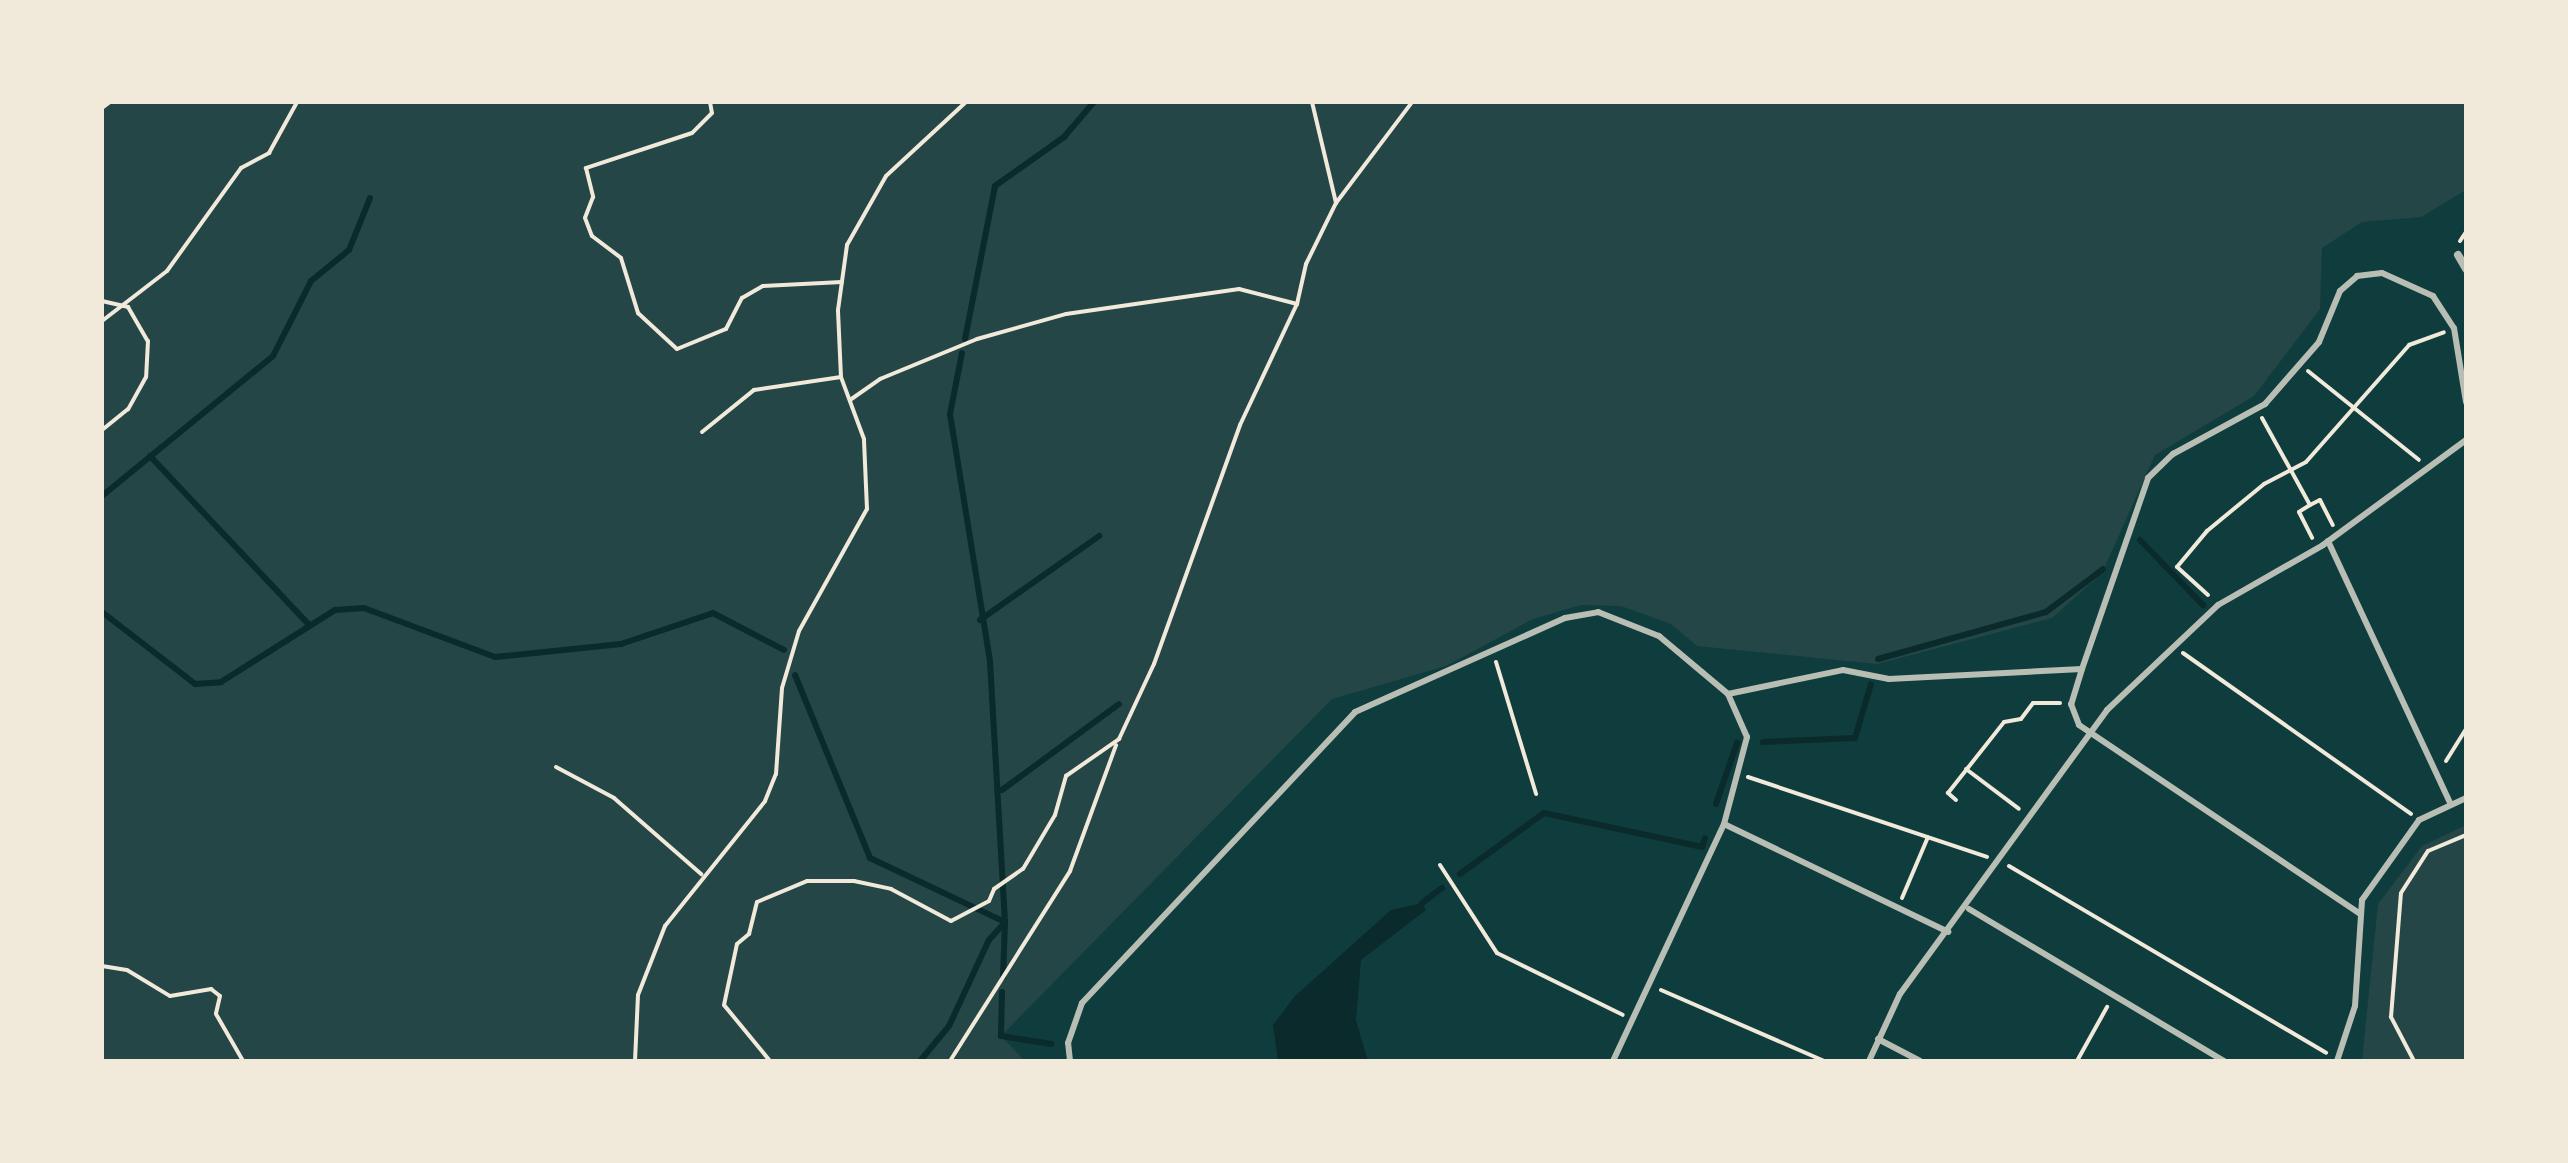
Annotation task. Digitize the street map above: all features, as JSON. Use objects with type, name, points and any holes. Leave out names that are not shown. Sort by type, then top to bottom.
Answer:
[{"type":"street","points":[[2458,255],[2466,269]]},
{"type":"lane","points":[[2360,914],[2089,733],[2071,704],[2148,478],[2173,454],[2258,409],[2302,366],[2340,291],[2357,276],[2412,282],[2433,296],[2454,328],[2466,402]]},
{"type":"lane","points":[[1869,1061],[1900,994],[1969,909],[2089,733],[2172,646],[2218,605],[2317,549],[2424,464],[2466,440]]},
{"type":"lane","points":[[2328,541],[2450,803]]},
{"type":"lane","points":[[1070,1061],[1068,1043],[1082,1003],[1355,712],[1493,654],[1565,618],[1598,612],[1659,636],[1728,694],[1747,737],[1741,775],[1724,824],[1635,1021],[1613,1061]]},
{"type":"lane","points":[[1728,694],[1843,670],[1889,679],[2082,669]]},
{"type":"lane","points":[[2338,1061],[2355,1006],[2362,900],[2419,820],[2466,798]]},
{"type":"lane","points":[[1724,824],[1948,932]]},
{"type":"lane","points":[[1969,909],[2224,1061]]},
{"type":"lane","points":[[1878,1039],[1920,1061]]},
{"type":"path","points":[[102,108],[110,102]]},
{"type":"path","points":[[102,321],[128,307],[167,271],[241,168],[269,153],[297,102]]},
{"type":"path","points":[[710,102],[712,113],[692,133],[586,168],[593,197],[585,218],[592,236],[621,258],[638,313],[677,349],[726,329],[742,298],[763,286],[842,282]]},
{"type":"path","points":[[635,1061],[638,995],[665,926],[701,874],[765,801],[776,774],[782,688],[799,631],[867,509],[864,439],[841,377],[842,282],[847,245],[886,176],[966,102]]},
{"type":"path","points":[[1312,102],[1336,203]]},
{"type":"path","points":[[950,1061],[1070,871],[1240,425],[1297,304],[1306,264],[1336,203],[1412,102]]},
{"type":"path","points":[[850,401],[880,379],[977,339],[1066,314],[1239,289],[1297,304]]},
{"type":"path","points":[[102,301],[128,307],[148,341],[146,377],[128,409],[102,430]]},
{"type":"path","points":[[2218,605],[2177,567],[2207,531],[2291,471],[2344,414],[2359,409],[2409,345],[2454,328]]},
{"type":"path","points":[[2302,366],[2424,464]]},
{"type":"path","points":[[702,432],[754,390],[841,377]]},
{"type":"path","points":[[2258,409],[2310,505]]},
{"type":"path","points":[[2317,549],[2299,512],[2320,500],[2338,534]]},
{"type":"path","points":[[2172,646],[2419,820]]},
{"type":"path","points":[[1493,654],[1536,794]]},
{"type":"path","points":[[1956,800],[1948,793],[2004,722],[2021,719],[2033,703],[2071,704]]},
{"type":"path","points":[[2437,774],[2466,729]]},
{"type":"path","points":[[770,1061],[746,1027],[731,1023],[724,992],[757,902],[807,881],[891,889],[951,921],[989,901],[994,889],[1023,869],[1055,815],[1066,776],[1119,739]]},
{"type":"path","points":[[556,767],[614,798],[701,874]]},
{"type":"path","points":[[1966,769],[2029,817]]},
{"type":"path","points":[[1741,775],[2000,861],[2338,1061]]},
{"type":"path","points":[[2414,1061],[2391,1017],[2401,893],[2428,851],[2466,835]]},
{"type":"path","points":[[1898,908],[1928,837]]},
{"type":"path","points":[[1440,865],[1497,953],[1635,1021]]},
{"type":"path","points":[[102,966],[127,970],[170,996],[211,989],[220,996],[216,1014],[243,1061]]},
{"type":"path","points":[[1651,986],[1824,1061]]},
{"type":"path","points":[[2077,1061],[2114,995]]},
{"type":"shaded area","points":[[102,102],[2466,102],[2466,190],[2421,217],[2362,222],[2322,248],[2320,309],[2254,396],[2155,455],[2102,573],[2052,618],[1877,664],[1697,646],[1671,624],[1621,606],[1581,605],[1533,619],[1446,666],[1332,699],[1001,1036],[1025,1061],[102,1061]]},
{"type":"shaded area","points":[[2466,825],[2466,1061],[2362,1061],[2378,904],[2422,846]]},
{"type":"shaded area","points":[[1422,903],[1426,910],[1361,960],[1356,1020],[1368,1061],[1278,1061],[1273,1025],[1295,996],[1391,910]]},
{"type":"waterway","points":[[965,339],[995,186],[1064,137],[1094,102]]},
{"type":"waterway","points":[[102,496],[273,356],[311,281],[349,250],[370,198]]},
{"type":"waterway","points":[[920,1061],[949,1026],[989,940],[1005,922],[990,661],[950,414],[962,353]]},
{"type":"waterway","points":[[150,456],[310,626]]},
{"type":"waterway","points":[[980,620],[1099,536]]},
{"type":"waterway","points":[[2140,540],[2203,605]]},
{"type":"waterway","points":[[1878,659],[2046,612],[2103,569]]},
{"type":"waterway","points":[[102,612],[195,684],[221,682],[335,610],[364,608],[495,657],[621,644],[713,613],[784,650]]},
{"type":"waterway","points":[[795,675],[870,858],[1005,922],[1003,977]]},
{"type":"waterway","points":[[1763,742],[1855,738],[1871,684]]},
{"type":"waterway","points":[[1002,790],[1119,704]]},
{"type":"waterway","points":[[1716,804],[1737,743]]},
{"type":"waterway","points":[[1460,874],[1544,813],[1702,847],[1705,838]]},
{"type":"waterway","points":[[1422,903],[1442,888]]},
{"type":"waterway","points":[[1002,992],[1001,1036],[1051,1044]]}]
